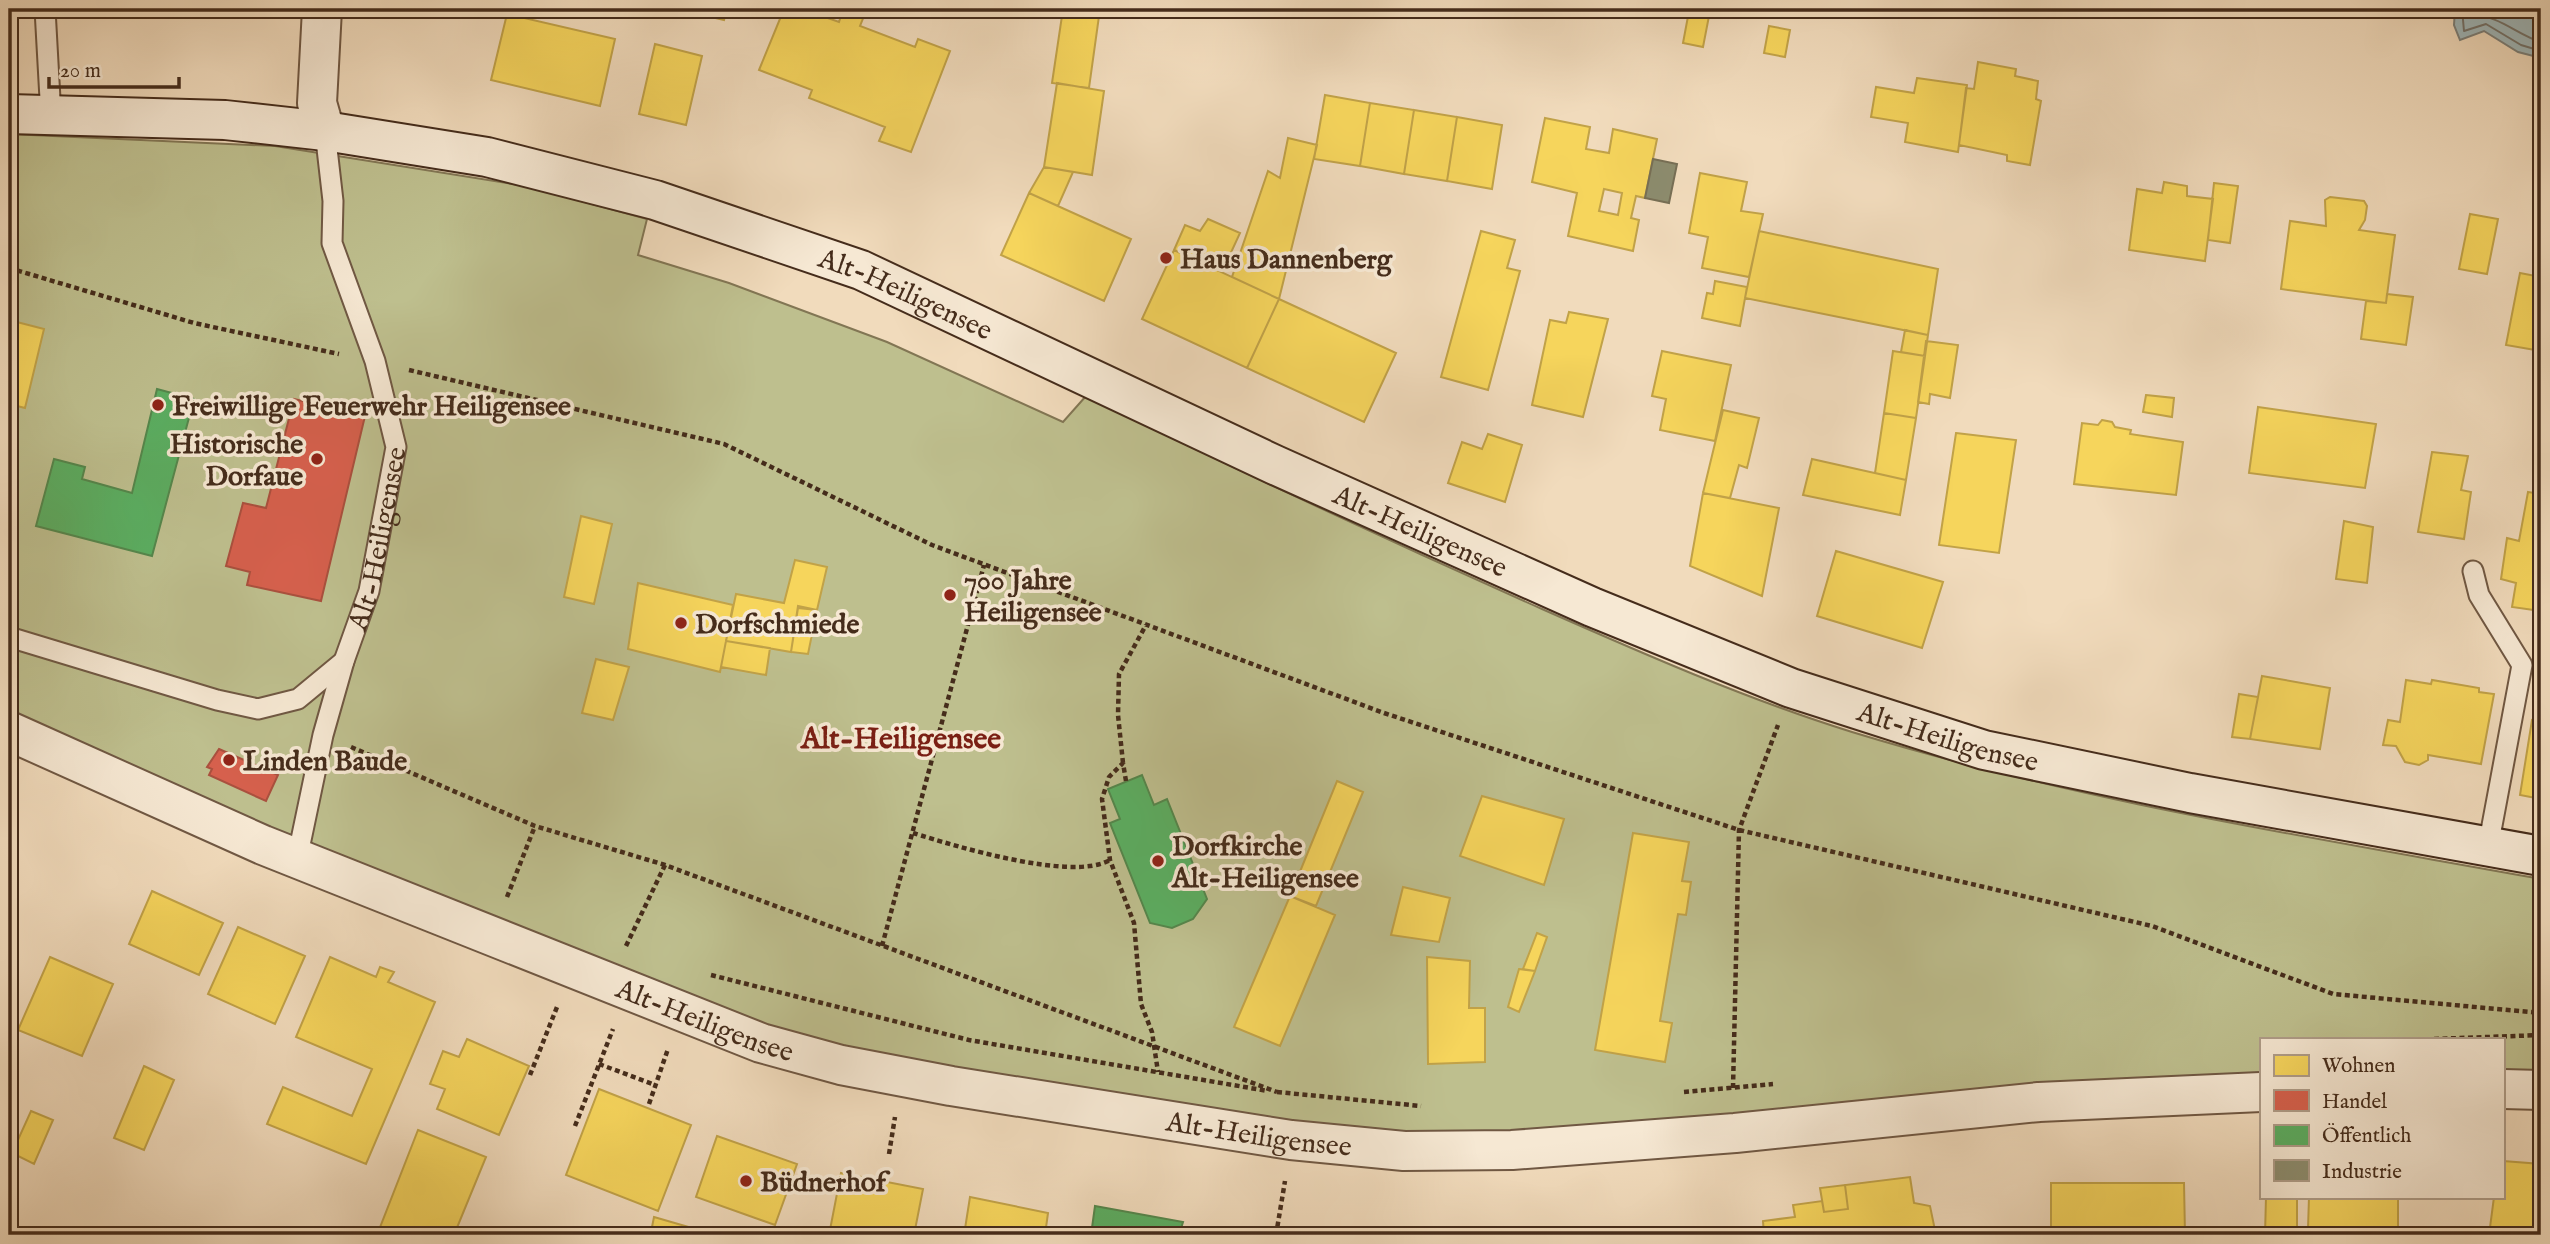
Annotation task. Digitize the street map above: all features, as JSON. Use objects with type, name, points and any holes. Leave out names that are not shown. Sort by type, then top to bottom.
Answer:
[{"type":"main road","points":[[322,9],[317,103],[325,131]]},
{"type":"main road","name":"Alt-Heiligensee","points":[[9,114],[225,120],[325,131],[487,158],[655,200],[861,270],[1275,465],[1592,607],[1791,688],[1984,750],[2190,793],[2541,856]]},
{"type":"main road","name":"Alt-Heiligensee","points":[[9,730],[297,859],[761,1043],[828,1062],[951,1086],[1291,1140],[1404,1151],[1512,1150],[1735,1133],[2039,1101],[2260,1092]]},
{"type":"main road","points":[[2504,1089],[2541,1090]]},
{"type":"lane","points":[[45,9],[51,117]]},
{"type":"lane","name":"Alt-Heiligensee","points":[[297,859],[323,735],[344,662],[369,591],[396,447],[375,361],[332,243],[333,201],[325,131]]},
{"type":"lane","points":[[2473,571],[2479,595],[2522,665],[2488,847]]},
{"type":"lane","name":"Alt-Heiligensee","points":[[9,637],[217,700],[258,709],[298,699],[344,662]]},
{"type":"path","points":[[9,268],[194,323],[375,361],[493,392],[724,444],[932,545],[984,565],[1384,713],[1740,830],[2152,926],[2333,994],[2541,1013]]},
{"type":"path","points":[[882,946],[984,565]]},
{"type":"path","points":[[1126,781],[1118,715],[1119,674],[1146,625]]},
{"type":"path","points":[[1735,1133],[1733,1087],[1740,830],[1791,688]]},
{"type":"path","points":[[323,735],[535,826],[665,865],[1280,1093]]},
{"type":"path","points":[[1123,763],[1109,777],[1102,799],[1110,860],[1134,923],[1142,1004],[1156,1047],[1158,1072]]},
{"type":"path","points":[[492,938],[535,826]]},
{"type":"path","points":[[913,833],[977,853],[1013,859],[1076,867],[1100,866],[1110,860]]},
{"type":"path","points":[[607,984],[665,865]]},
{"type":"path","points":[[702,973],[969,1040],[1280,1093],[1424,1107]]},
{"type":"path","points":[[530,1075],[556,1009]]},
{"type":"path","points":[[575,1126],[612,1032]]},
{"type":"path","points":[[2461,1038],[2541,1035]]},
{"type":"path","points":[[649,1104],[667,1054]]},
{"type":"path","points":[[599,1064],[655,1085]]},
{"type":"path","points":[[1679,1092],[1787,1083]]},
{"type":"path","points":[[1276,1235],[1291,1140],[1280,1093]]},
{"type":"path","points":[[889,1154],[893,1128]]},
{"type":"green space","points":[[9,134],[275,146],[526,186],[647,219],[638,255],[729,283],[887,342],[1063,422],[1086,396],[1313,505],[1619,643],[1773,705],[1852,732],[2022,778],[2108,798],[2541,879],[2541,1078],[2504,1077],[2504,1038],[2260,1038],[2260,1079],[1383,1142],[815,1052],[9,720]]},
{"type":"water","points":[[2455,9],[2541,9],[2541,58],[2518,52],[2484,31],[2460,40],[2454,25]]},
{"type":"building: Wohnen","points":[[9,9],[22,9],[22,18],[9,18]]},
{"type":"building: Wohnen","points":[[694,9],[727,9],[724,20],[694,13]]},
{"type":"building: Wohnen","points":[[784,9],[802,9],[839,22],[842,13],[853,17],[856,12],[864,16],[860,26],[915,47],[918,39],[950,51],[911,152],[879,141],[885,127],[809,98],[812,90],[759,70]]},
{"type":"building: Wohnen","points":[[1063,9],[1100,9],[1089,88],[1052,83]]},
{"type":"building: Wohnen","points":[[1689,11],[1709,16],[1703,47],[1683,43]]},
{"type":"building: Wohnen","points":[[507,14],[615,39],[600,106],[491,80]]},
{"type":"building: Wohnen","points":[[1769,26],[1790,30],[1785,57],[1764,53]]},
{"type":"building: Wohnen","points":[[655,44],[702,56],[686,125],[639,114]]},
{"type":"building: Wohnen","points":[[1978,62],[2016,69],[2015,76],[2038,81],[2036,99],[2041,101],[2030,165],[2007,161],[2007,155],[1959,145],[1966,88],[1974,89]]},
{"type":"building: Wohnen","points":[[1917,78],[1967,85],[1958,152],[1905,142],[1908,123],[1871,117],[1876,87],[1914,93]]},
{"type":"building: Wohnen","points":[[1057,83],[1104,91],[1092,175],[1044,167]]},
{"type":"building: Wohnen","points":[[1325,95],[1370,103],[1360,166],[1314,159]]},
{"type":"building: Wohnen","points":[[1370,103],[1414,110],[1404,174],[1360,166]]},
{"type":"building: Wohnen","points":[[1414,110],[1457,117],[1447,181],[1404,174]]},
{"type":"building: Wohnen","points":[[1457,117],[1502,125],[1492,189],[1447,181]]},
{"type":"building: Wohnen","points":[[1545,118],[1590,127],[1586,149],[1609,153],[1613,129],[1657,139],[1645,198],[1636,196],[1631,218],[1639,220],[1633,251],[1568,236],[1577,193],[1532,182]],"holes":[[[1604,189],[1622,193],[1618,215],[1599,211]]]},
{"type":"building: Wohnen","points":[[1288,138],[1317,145],[1279,299],[1232,277],[1268,171],[1280,178]]},
{"type":"building: Wohnen","points":[[1044,167],[1073,172],[1058,206],[1029,193]]},
{"type":"building: Wohnen","points":[[1700,173],[1747,182],[1741,211],[1763,214],[1749,277],[1702,268],[1708,237],[1689,233]]},
{"type":"building: Wohnen","points":[[2164,182],[2187,186],[2187,196],[2213,199],[2205,261],[2129,250],[2137,189],[2162,193]]},
{"type":"building: Wohnen","points":[[2214,183],[2238,186],[2230,243],[2208,240]]},
{"type":"building: Wohnen","points":[[1029,193],[1131,239],[1104,301],[1001,255]]},
{"type":"building: Wohnen","points":[[2330,197],[2364,201],[2367,206],[2365,220],[2359,230],[2395,235],[2386,303],[2281,289],[2290,221],[2326,226],[2325,200]]},
{"type":"building: Wohnen","points":[[2470,214],[2498,219],[2487,274],[2459,269]]},
{"type":"building: Wohnen","points":[[1208,219],[1240,233],[1222,272],[1174,250],[1185,225],[1200,231]]},
{"type":"building: Wohnen","points":[[1481,231],[1515,240],[1507,268],[1520,271],[1488,390],[1441,377]]},
{"type":"building: Wohnen","points":[[1759,231],[1938,269],[1928,335],[1745,298]]},
{"type":"building: Wohnen","points":[[1174,250],[1279,299],[1247,368],[1142,319]]},
{"type":"building: Wohnen","points":[[2520,273],[2541,277],[2541,351],[2506,345]]},
{"type":"building: Wohnen","points":[[1715,281],[1747,287],[1740,326],[1702,318],[1707,293],[1713,294]]},
{"type":"building: Wohnen","points":[[2387,294],[2413,297],[2406,345],[2361,339],[2366,301],[2386,303]]},
{"type":"building: Wohnen","points":[[1279,299],[1396,353],[1364,422],[1247,368]]},
{"type":"building: Wohnen","points":[[1569,312],[1608,319],[1583,417],[1532,405],[1550,320],[1566,323]]},
{"type":"building: Wohnen","points":[[9,320],[44,329],[25,408],[9,404]]},
{"type":"building: Wohnen","points":[[1905,330],[1928,335],[1925,356],[1901,352]]},
{"type":"building: Wohnen","points":[[1926,341],[1958,345],[1950,398],[1930,394],[1929,404],[1918,402]]},
{"type":"building: Wohnen","points":[[1662,351],[1731,365],[1715,441],[1660,430],[1666,399],[1652,396]]},
{"type":"building: Wohnen","points":[[1893,351],[1925,356],[1916,418],[1884,413]]},
{"type":"building: Wohnen","points":[[2146,395],[2174,398],[2172,417],[2143,412]]},
{"type":"building: Wohnen","points":[[2258,407],[2376,424],[2365,488],[2249,473]]},
{"type":"building: Wohnen","points":[[1723,410],[1759,418],[1747,468],[1739,465],[1730,498],[1703,493]]},
{"type":"building: Wohnen","points":[[1884,413],[1916,418],[1906,480],[1875,473]]},
{"type":"building: Wohnen","points":[[2102,420],[2112,422],[2115,427],[2131,430],[2130,434],[2183,442],[2176,495],[2074,484],[2082,423],[2098,425]]},
{"type":"building: Wohnen","points":[[1956,433],[2016,440],[1999,553],[1939,545]]},
{"type":"building: Wohnen","points":[[1488,434],[1522,445],[1505,502],[1448,483],[1462,442],[1482,449]]},
{"type":"building: Wohnen","points":[[2432,452],[2468,456],[2461,490],[2471,492],[2464,539],[2418,532]]},
{"type":"building: Wohnen","points":[[1812,459],[1906,480],[1900,515],[1803,495]]},
{"type":"building: Wohnen","points":[[9,480],[15,481],[9,508]]},
{"type":"building: Wohnen","points":[[2528,492],[2541,494],[2541,611],[2512,607],[2516,583],[2501,579],[2507,538],[2519,541]]},
{"type":"building: Wohnen","points":[[1703,493],[1779,508],[1762,596],[1690,566]]},
{"type":"building: Wohnen","points":[[581,516],[612,524],[594,604],[564,597]]},
{"type":"building: Wohnen","points":[[2344,521],[2373,527],[2367,583],[2336,579]]},
{"type":"building: Wohnen","points":[[1836,551],[1943,582],[1922,648],[1817,616]]},
{"type":"building: Wohnen","points":[[795,560],[827,567],[817,610],[798,606],[791,652],[726,641],[736,594],[784,603]]},
{"type":"building: Wohnen","name":"Dorfschmiede","points":[[638,583],[733,605],[720,672],[628,649]]},
{"type":"building: Wohnen","points":[[798,608],[817,610],[808,654],[791,652]]},
{"type":"building: Wohnen","points":[[726,641],[770,648],[766,675],[721,667]]},
{"type":"building: Wohnen","points":[[596,659],[629,667],[613,720],[582,713]]},
{"type":"building: Wohnen","points":[[2262,676],[2330,688],[2320,749],[2250,739]]},
{"type":"building: Wohnen","points":[[2406,680],[2431,684],[2432,680],[2479,688],[2479,692],[2494,694],[2481,764],[2428,755],[2428,760],[2419,765],[2405,762],[2396,746],[2383,745],[2388,720],[2400,722]]},
{"type":"building: Wohnen","points":[[2239,694],[2258,697],[2250,739],[2232,737]]},
{"type":"building: Wohnen","points":[[2532,720],[2541,722],[2541,799],[2520,795]]},
{"type":"building: Wohnen","points":[[1337,781],[1363,792],[1316,906],[1290,896]]},
{"type":"building: Wohnen","points":[[1482,796],[1564,819],[1544,885],[1460,856]]},
{"type":"building: Wohnen","points":[[1633,833],[1689,842],[1682,881],[1691,882],[1686,915],[1678,914],[1660,1021],[1672,1023],[1665,1062],[1595,1050]]},
{"type":"building: Wohnen","points":[[1403,887],[1450,898],[1439,942],[1391,935]]},
{"type":"building: Wohnen","points":[[152,891],[223,923],[199,975],[129,944]]},
{"type":"building: Wohnen","points":[[1290,896],[1335,915],[1280,1046],[1234,1027]]},
{"type":"building: Wohnen","points":[[238,927],[305,956],[275,1024],[208,994]]},
{"type":"building: Wohnen","points":[[1537,933],[1547,937],[1535,971],[1523,969]]},
{"type":"building: Wohnen","points":[[50,957],[113,984],[82,1056],[18,1030]]},
{"type":"building: Wohnen","points":[[330,957],[376,977],[380,967],[394,972],[388,982],[435,1002],[366,1164],[267,1124],[283,1087],[352,1116],[372,1069],[296,1037]]},
{"type":"building: Wohnen","points":[[1427,957],[1470,961],[1469,1008],[1485,1008],[1485,1062],[1428,1064]]},
{"type":"building: Wohnen","points":[[1519,969],[1535,971],[1519,1012],[1508,1007]]},
{"type":"building: Wohnen","points":[[467,1039],[529,1066],[499,1135],[437,1109],[445,1089],[430,1084],[443,1051],[459,1057]]},
{"type":"building: Wohnen","points":[[144,1066],[174,1080],[144,1150],[114,1138]]},
{"type":"building: Wohnen","points":[[599,1089],[691,1125],[658,1211],[566,1175]]},
{"type":"building: Wohnen","points":[[31,1111],[53,1120],[34,1164],[12,1153]]},
{"type":"building: Wohnen","points":[[418,1130],[486,1157],[454,1235],[392,1235],[379,1230]]},
{"type":"building: Wohnen","name":"Büdnerhof","points":[[717,1136],[797,1164],[775,1225],[696,1197]]},
{"type":"building: Wohnen","points":[[2504,1161],[2541,1164],[2540,1235],[2489,1235],[2494,1198],[2504,1198]]},
{"type":"building: Wohnen","points":[[841,1173],[923,1189],[914,1235],[829,1235]]},
{"type":"building: Wohnen","points":[[1910,1177],[1914,1203],[1930,1206],[1936,1235],[1764,1235],[1763,1221],[1795,1217],[1793,1205],[1822,1201],[1824,1212],[1848,1209],[1845,1185]]},
{"type":"building: Wohnen","points":[[2051,1183],[2184,1183],[2185,1235],[2051,1235]]},
{"type":"building: Wohnen","points":[[1845,1185],[1848,1209],[1824,1212],[1820,1188]]},
{"type":"building: Wohnen","points":[[970,1197],[1048,1213],[1045,1235],[964,1235]]},
{"type":"building: Wohnen","points":[[2266,1198],[2297,1198],[2297,1235],[2265,1235]]},
{"type":"building: Wohnen","points":[[2309,1198],[2398,1198],[2398,1230],[2308,1229]]},
{"type":"building: Wohnen","points":[[654,1217],[692,1228],[691,1235],[638,1235],[640,1230],[651,1232]]},
{"type":"building: Handel","points":[[58,9],[153,9],[153,12],[58,13]]},
{"type":"building: Handel","name":"Historische Dorfaue","points":[[294,399],[365,416],[321,601],[247,585],[250,572],[226,566],[243,503],[266,508]]},
{"type":"building: Handel","points":[[219,749],[278,775],[266,801],[209,775],[212,769],[207,767]]},
{"type":"building: Öffentlich","points":[[157,389],[194,399],[152,556],[36,526],[54,459],[85,467],[82,479],[132,493]]},
{"type":"building: Öffentlich","name":"Dorfkirche Alt-Heiligensee","points":[[1142,775],[1154,805],[1167,799],[1207,899],[1193,919],[1172,928],[1150,923],[1110,823],[1120,819],[1108,789]]},
{"type":"building: Öffentlich","points":[[1095,1206],[1183,1222],[1179,1235],[1091,1235]]},
{"type":"building: Industrie","points":[[1653,159],[1677,164],[1669,203],[1645,198]]},
{"type":"place","name":"Haus Dannenberg","points":[[1166,258]]},
{"type":"place","name":"Freiwillige Feuerwehr Heiligensee","points":[[158,405]]},
{"type":"place","name":"Historische Dorfaue","points":[[317,459]]},
{"type":"place","name":"700 Jahre Heiligensee","points":[[950,595]]},
{"type":"place","name":"Dorfschmiede","points":[[681,623]]},
{"type":"place","name":"Linden Baude","points":[[229,760]]},
{"type":"place","name":"Dorfkirche Alt-Heiligensee","points":[[1158,861]]},
{"type":"place","name":"Büdnerhof","points":[[746,1181]]},
{"type":"district","name":"Alt-Heiligensee","points":[[901,738]]}]
